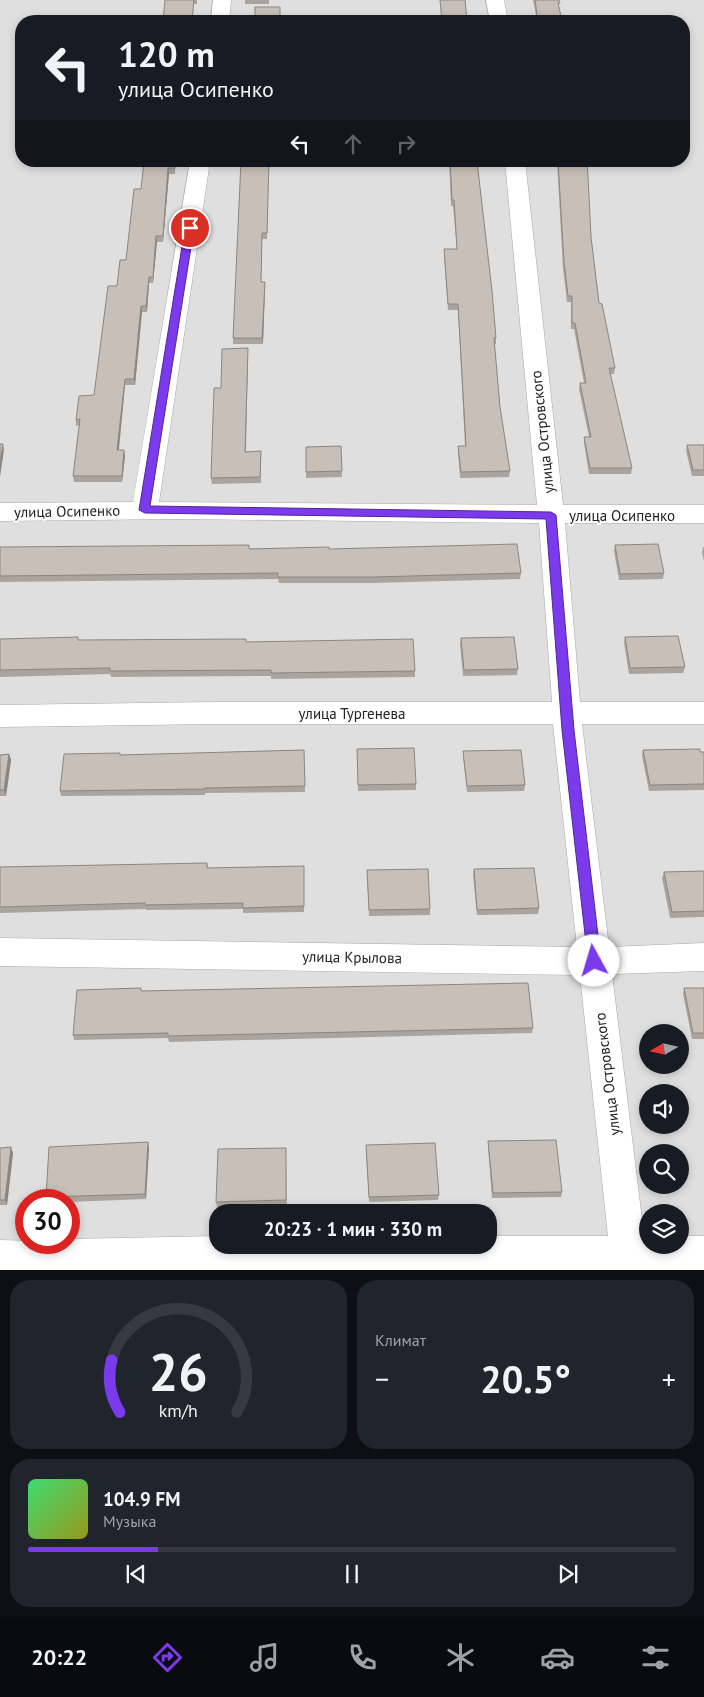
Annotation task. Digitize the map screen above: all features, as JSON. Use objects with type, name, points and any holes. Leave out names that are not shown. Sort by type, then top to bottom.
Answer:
[{"type":"street","points":[[221,15],[222,0]]},
{"type":"street","points":[[496,0],[498,15]]},
{"type":"street","points":[[145,510],[199,167]]},
{"type":"street","name":"улица Островского","points":[[516,167],[551,515],[566,713],[629,1262]]},
{"type":"street","name":"улица Осипенко","points":[[0,512],[145,510],[551,515],[704,514]]},
{"type":"street","name":"улица Тургенева","points":[[0,716],[215,713],[704,713]]},
{"type":"street","name":"улица Крылова","points":[[0,952],[594,961],[704,957]]},
{"type":"street","points":[[0,1258],[261,1253],[629,1262],[704,1254]]},
{"type":"shaded area","points":[[0,0],[704,0],[704,1269],[0,1270]]},
{"type":"building","points":[[165,0],[194,0],[193,15],[164,15]]},
{"type":"building","points":[[440,0],[465,0],[466,15],[441,15]]},
{"type":"building","points":[[535,0],[559,0],[561,15],[537,15]]},
{"type":"building","points":[[255,7],[280,7],[280,15],[255,15]]},
{"type":"building","points":[[143,167],[175,167],[168,168],[163,236],[156,236],[153,277],[149,277],[146,306],[141,306],[134,379],[125,379],[117,450],[124,450],[122,476],[73,476],[80,419],[76,420],[79,396],[94,395],[108,286],[117,286],[120,260],[126,260],[134,189],[141,189]]},
{"type":"building","points":[[241,167],[269,167],[267,233],[262,233],[261,282],[265,282],[262,338],[233,338]]},
{"type":"building","points":[[450,167],[478,167],[492,291],[500,407],[510,471],[461,472],[458,446],[466,446],[458,304],[448,304],[444,249],[457,249],[454,200],[452,200]]},
{"type":"building","points":[[558,167],[587,167],[591,237],[599,303],[602,304],[615,368],[609,368],[632,468],[590,468],[584,437],[591,437],[580,383],[586,383],[575,323],[572,323],[572,296],[568,296]]},
{"type":"building","points":[[248,348],[245,452],[261,451],[260,477],[211,478],[214,388],[221,388],[222,349]]},
{"type":"building","points":[[0,444],[3,444],[0,464]]},
{"type":"building","points":[[687,445],[704,445],[704,470],[693,470]]},
{"type":"building","points":[[341,446],[342,471],[306,472],[306,447]]},
{"type":"building","points":[[517,544],[521,573],[373,577],[278,577],[278,573],[0,576],[0,547],[249,545],[249,549],[329,547],[329,549]]},
{"type":"building","points":[[658,544],[664,573],[620,574],[615,545]]},
{"type":"building","points":[[678,636],[685,667],[630,668],[625,637]]},
{"type":"building","points":[[78,637],[78,640],[246,639],[246,642],[413,639],[415,671],[271,673],[271,670],[110,671],[110,668],[0,670],[0,639]]},
{"type":"building","points":[[514,637],[518,669],[464,670],[461,638]]},
{"type":"building","points":[[414,748],[416,784],[358,785],[357,749]]},
{"type":"building","points":[[700,749],[700,752],[704,752],[704,784],[650,785],[643,750]]},
{"type":"building","points":[[304,750],[305,786],[60,791],[64,754],[120,753],[120,755]]},
{"type":"building","points":[[521,750],[525,785],[467,786],[463,751]]},
{"type":"building","points":[[9,754],[4,790],[0,790],[0,755]]},
{"type":"building","points":[[207,863],[207,868],[304,866],[304,906],[243,908],[243,903],[145,905],[145,903],[0,907],[0,867]]},
{"type":"building","points":[[534,868],[539,908],[477,910],[474,869]]},
{"type":"building","points":[[428,869],[430,909],[369,910],[367,870]]},
{"type":"building","points":[[704,871],[704,911],[672,912],[664,872]]},
{"type":"building","points":[[528,983],[533,1028],[168,1036],[168,1033],[73,1035],[77,990],[141,988],[141,991]]},
{"type":"building","points":[[684,988],[704,988],[704,1033],[693,1033]]},
{"type":"building","points":[[556,1140],[562,1192],[493,1193],[488,1141]]},
{"type":"building","points":[[148,1142],[145,1194],[80,1196],[80,1189],[46,1189],[49,1147]]},
{"type":"building","points":[[435,1143],[439,1195],[369,1197],[366,1145]]},
{"type":"building","points":[[11,1147],[5,1200],[0,1200],[0,1148]]},
{"type":"building","points":[[286,1148],[286,1200],[216,1202],[218,1149]]},
{"type":"route","points":[[190,228],[145,510],[551,515],[568,730],[594,961]]}]
